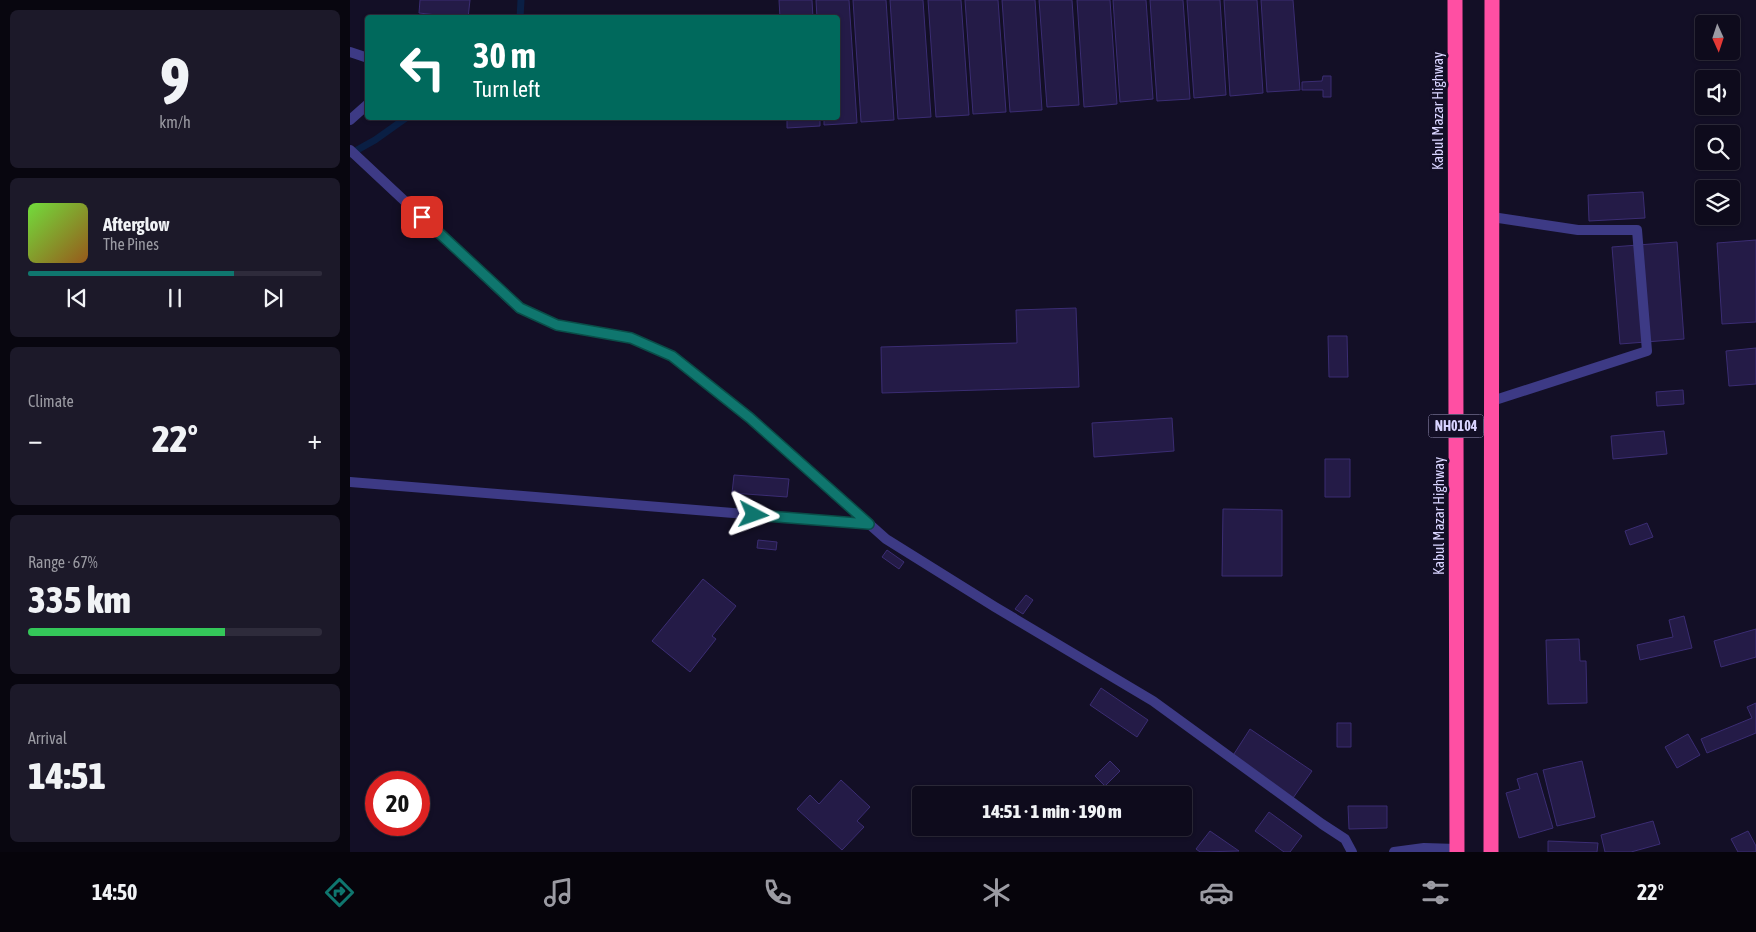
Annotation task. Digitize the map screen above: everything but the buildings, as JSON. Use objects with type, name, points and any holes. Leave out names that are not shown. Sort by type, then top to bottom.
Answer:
[{"type":"highway","name":"Kabul Mazar Highway","points":[[1455,0],[1457,850]]},
{"type":"highway","name":"NH0104","points":[[1491,852],[1492,0]]},
{"type":"lane","points":[[350,52],[365,57]]},
{"type":"lane","points":[[350,120],[365,107]]},
{"type":"lane","points":[[350,150],[520,308],[557,325],[631,338],[672,356],[750,418],[886,539],[944,576],[1153,701],[1345,840],[1352,852]]},
{"type":"lane","points":[[1492,217],[1578,230],[1637,230],[1647,351],[1492,400]]},
{"type":"lane","points":[[350,482],[869,524]]},
{"type":"lane","points":[[1394,852],[1424,848],[1457,850]]},
{"type":"waterway","points":[[520,15],[521,0]]},
{"type":"waterway","points":[[350,154],[375,140],[403,120]]},
{"type":"route","points":[[422,217],[520,308],[557,325],[631,338],[672,356],[750,418],[869,524],[754,515]]}]
